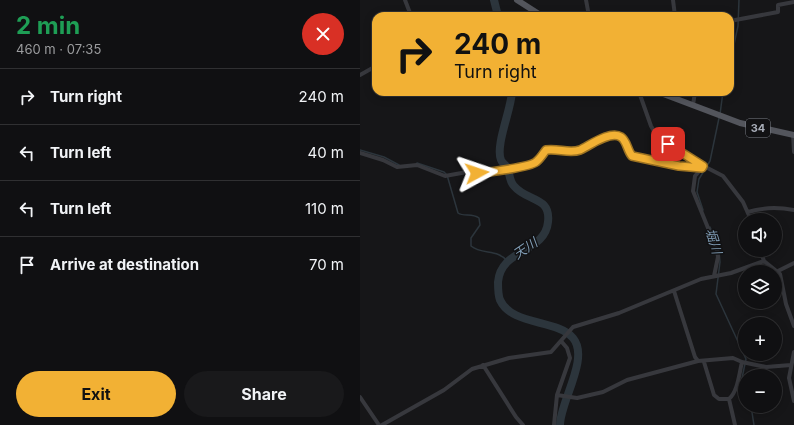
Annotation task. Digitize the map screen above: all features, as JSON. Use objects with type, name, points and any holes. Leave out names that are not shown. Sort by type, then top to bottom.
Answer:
[{"type":"main road","points":[[517,0],[536,12]]},
{"type":"main road","name":"34","points":[[669,96],[750,126],[794,135]]},
{"type":"street","points":[[405,0],[410,12]]},
{"type":"street","points":[[586,0],[588,12]]},
{"type":"street","points":[[673,0],[674,12]]},
{"type":"street","points":[[734,21],[778,12],[778,5],[794,2]]},
{"type":"street","points":[[360,75],[372,68]]},
{"type":"street","points":[[641,96],[650,126],[655,133],[668,144],[703,167]]},
{"type":"street","points":[[693,105],[694,96]]},
{"type":"street","points":[[794,135],[794,152]]},
{"type":"street","points":[[360,152],[383,160],[397,167],[417,165],[447,175],[493,172],[514,168],[536,163],[546,150],[555,148],[570,152],[580,150],[596,140],[619,136],[622,138],[632,156],[679,166],[703,167],[710,169],[726,179],[748,212],[759,208],[794,210]]},
{"type":"street","points":[[703,167],[695,176],[694,191],[717,250],[718,257],[715,275]]},
{"type":"street","points":[[763,257],[764,261],[770,265]]},
{"type":"street","points":[[382,425],[444,390],[472,369],[509,358],[551,352],[573,327],[619,313],[715,275],[721,275],[764,261]]},
{"type":"street","points":[[782,269],[794,263]]},
{"type":"street","points":[[782,281],[786,304],[794,326]]},
{"type":"street","points":[[674,291],[694,357],[698,361]]},
{"type":"street","points":[[554,425],[558,395],[569,366],[570,358],[567,348],[561,341]]},
{"type":"street","points":[[794,352],[789,378],[794,399]]},
{"type":"street","points":[[558,395],[573,398],[603,392],[627,380],[698,361],[704,362],[733,358],[743,362],[766,366],[791,365]]},
{"type":"street","points":[[704,362],[714,395],[719,399],[729,399]]},
{"type":"street","points":[[729,399],[736,390],[737,378],[743,362]]},
{"type":"street","points":[[483,365],[516,417],[524,425]]},
{"type":"street","points":[[360,397],[379,425]]},
{"type":"street","points":[[729,399],[735,425]]},
{"type":"waterway","name":"天川","points":[[494,0],[497,12]]},
{"type":"waterway","name":"堀川","points":[[734,44],[738,26],[739,0]]},
{"type":"waterway","name":"天川","points":[[512,96],[500,146],[501,160],[507,167],[511,182],[514,186],[525,195],[542,203],[546,208],[548,222],[545,232],[539,240],[532,246],[514,256],[501,271],[498,282],[498,293],[500,300],[506,308],[514,314],[557,328],[566,332],[573,338],[577,347],[578,357],[573,380],[561,415],[560,425]]},
{"type":"waterway","name":"堀川","points":[[720,114],[722,96]]},
{"type":"waterway","name":"堀川","points":[[703,210],[697,192],[699,179],[710,161],[719,118]]},
{"type":"waterway","points":[[360,150],[384,157],[399,165]]},
{"type":"waterway","points":[[417,163],[444,172],[447,175],[458,213],[479,218],[480,225],[471,238],[471,246],[475,249],[495,253],[507,261]]},
{"type":"waterway","name":"堀川","points":[[710,227],[715,240]]},
{"type":"waterway","name":"堀川","points":[[719,251],[720,262],[716,294],[746,359],[744,369]]},
{"type":"waterway","name":"堀川","points":[[752,413],[754,425]]},
{"type":"route","points":[[477,173],[487,174],[529,165],[536,163],[546,150],[555,148],[570,152],[580,150],[596,140],[619,136],[626,143],[628,152],[632,156],[679,166],[702,168],[703,166],[668,144]]}]
